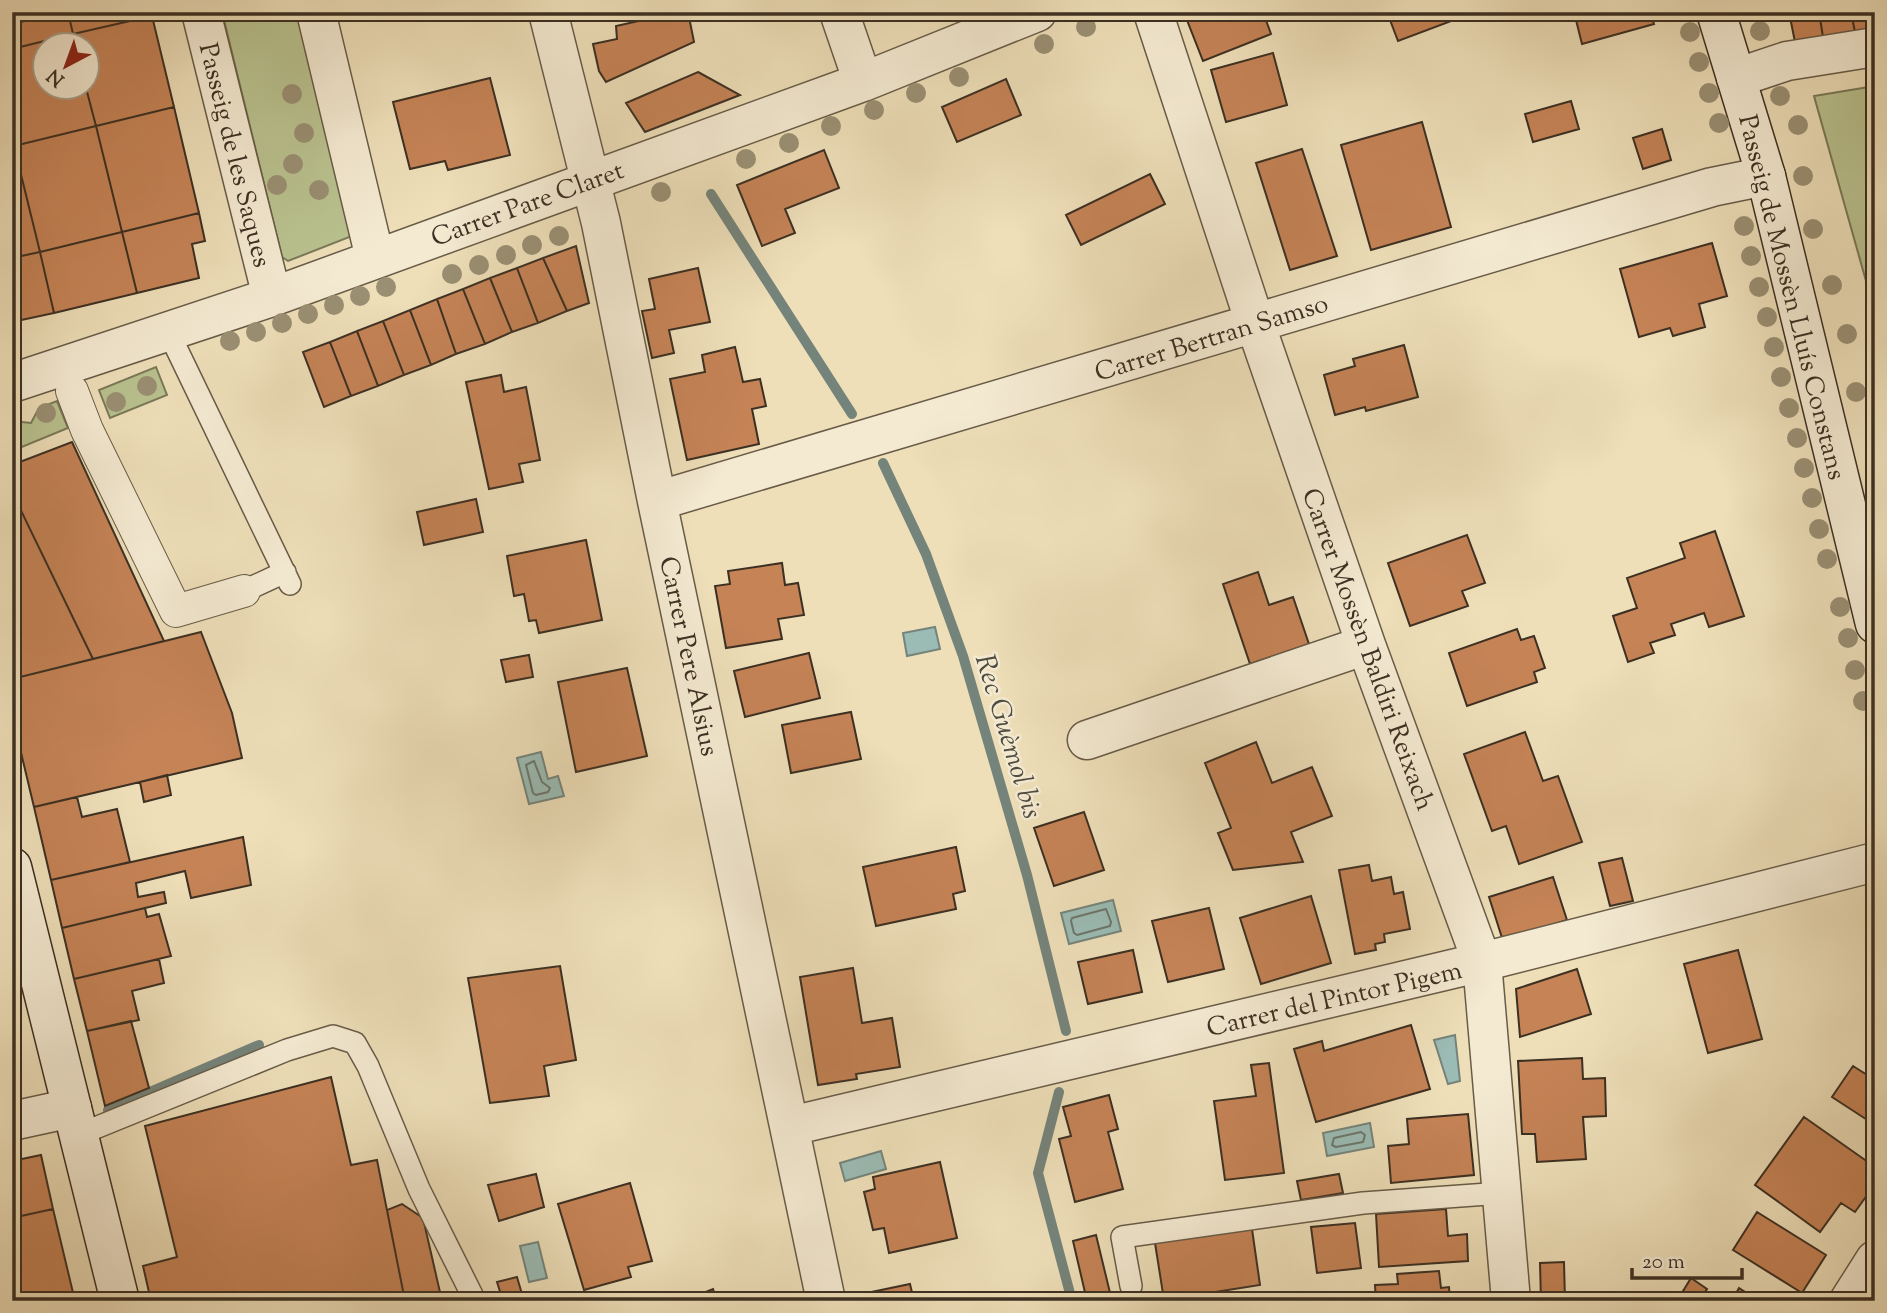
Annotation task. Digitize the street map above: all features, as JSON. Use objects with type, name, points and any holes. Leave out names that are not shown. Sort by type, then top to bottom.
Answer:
[{"type":"street","name":"Passeig de les Saques","points":[[201,12],[272,297]]},
{"type":"street","points":[[316,12],[375,258]]},
{"type":"street","name":"Carrer Pere Alsius","points":[[548,12],[591,179],[826,1301]]},
{"type":"street","points":[[839,12],[863,82]]},
{"type":"street","name":"Carrer Pare Claret","points":[[12,383],[272,297],[863,82],[1037,12]]},
{"type":"street","name":"Carrer Mossèn Baldiri Reixach","points":[[1153,12],[1255,323],[1366,645],[1482,962],[1511,1301]]},
{"type":"street","name":"Passeig de Mossèn Lluís Constans","points":[[1716,12],[1766,176],[1875,624]]},
{"type":"street","points":[[1736,78],[1787,61],[1875,47]]},
{"type":"street","name":"Carrer Bertran Samso","points":[[657,501],[1712,187],[1766,176]]},
{"type":"street","points":[[72,391],[87,430],[176,611],[244,591]]},
{"type":"street","points":[[1087,740],[1366,645]]},
{"type":"street","name":"Carrer del Pintor Pigem","points":[[791,1126],[1482,962],[1875,862]]},
{"type":"street","points":[[14,886],[120,1301]]},
{"type":"street","points":[[12,1121],[75,1121]]},
{"type":"street","points":[[1849,1301],[1875,1260]]},
{"type":"lane","points":[[168,331],[287,578],[244,591]]},
{"type":"lane","points":[[75,1121],[332,1036],[355,1043],[368,1066],[419,1189],[474,1299]]},
{"type":"lane","points":[[1131,1286],[1122,1237],[1363,1203],[1502,1193]]},
{"type":"green space","points":[[222,12],[303,12],[352,236],[288,261],[282,257]]},
{"type":"green space","points":[[1875,86],[1875,313],[1814,96]]},
{"type":"green space","points":[[156,367],[167,395],[110,418],[99,390]]},
{"type":"green space","points":[[57,401],[68,428],[12,451],[12,416],[15,415],[22,422],[31,423],[39,408]]},
{"type":"water","points":[[935,627],[940,649],[907,656],[903,633]]},
{"type":"water","points":[[541,752],[548,779],[558,776],[564,796],[529,804],[517,758]]},
{"type":"water","points":[[1113,900],[1121,931],[1069,944],[1061,913]]},
{"type":"water","points":[[1455,1035],[1460,1081],[1448,1084],[1434,1040]]},
{"type":"water","points":[[1370,1123],[1374,1147],[1327,1156],[1323,1133]]},
{"type":"water","points":[[881,1151],[886,1169],[845,1181],[840,1163]]},
{"type":"water","points":[[538,1242],[547,1278],[529,1282],[520,1246]]},
{"type":"building","points":[[12,12],[59,12],[59,13],[12,24]]},
{"type":"building","points":[[68,12],[73,32],[32,32],[32,44],[12,49],[12,24]]},
{"type":"building","points":[[68,12],[151,12],[152,16],[82,32],[73,32]]},
{"type":"building","points":[[688,12],[694,42],[606,82],[599,71],[593,44],[617,39],[616,26]]},
{"type":"building","points":[[1192,12],[1263,12],[1271,34],[1203,61],[1185,15]]},
{"type":"building","points":[[1387,12],[1451,12],[1454,20],[1398,41]]},
{"type":"building","points":[[1574,12],[1650,12],[1654,24],[1582,44]]},
{"type":"building","points":[[1789,12],[1819,12],[1823,37],[1795,42]]},
{"type":"building","points":[[1819,12],[1851,12],[1855,32],[1823,37]]},
{"type":"building","points":[[1851,12],[1875,12],[1875,28],[1855,32]]},
{"type":"building","points":[[152,16],[174,107],[96,126],[90,102],[102,102],[102,32],[82,32]]},
{"type":"building","points":[[32,44],[32,102],[90,102],[96,126],[14,146],[12,49]]},
{"type":"building","points":[[1273,53],[1287,105],[1226,122],[1211,70]]},
{"type":"building","points":[[698,72],[740,95],[645,132],[626,103]]},
{"type":"building","points":[[490,78],[510,155],[448,170],[445,161],[410,169],[393,102]]},
{"type":"building","points":[[1006,79],[1021,115],[957,142],[942,107]]},
{"type":"building","points":[[1571,101],[1579,129],[1533,142],[1525,114]]},
{"type":"building","points":[[174,107],[199,213],[122,232],[96,126]]},
{"type":"building","points":[[1422,122],[1451,227],[1371,250],[1341,145]]},
{"type":"building","points":[[96,126],[122,232],[40,252],[14,146]]},
{"type":"building","points":[[1662,129],[1671,160],[1643,169],[1633,138]]},
{"type":"building","points":[[12,146],[40,252],[12,258]]},
{"type":"building","points":[[1302,149],[1337,256],[1290,270],[1256,163]]},
{"type":"building","points":[[824,150],[839,188],[785,209],[795,233],[762,246],[737,185]]},
{"type":"building","points":[[1150,174],[1165,204],[1081,245],[1066,215]]},
{"type":"building","points":[[199,213],[205,241],[192,244],[199,278],[137,293],[122,232]]},
{"type":"building","points":[[122,232],[137,293],[54,313],[40,252]]},
{"type":"building","points":[[1712,243],[1727,296],[1699,304],[1705,327],[1673,336],[1670,328],[1639,337],[1620,269]]},
{"type":"building","points":[[576,246],[589,303],[567,311],[543,258]]},
{"type":"building","points":[[40,252],[54,313],[12,322],[12,258]]},
{"type":"building","points":[[543,258],[567,311],[538,323],[517,268]]},
{"type":"building","points":[[517,268],[538,323],[512,332],[490,278]]},
{"type":"building","points":[[698,268],[710,322],[669,330],[674,353],[652,358],[642,311],[655,309],[649,279]]},
{"type":"building","points":[[490,278],[512,332],[485,344],[463,289]]},
{"type":"building","points":[[463,289],[485,344],[456,354],[437,299]]},
{"type":"building","points":[[437,299],[456,354],[431,365],[410,310]]},
{"type":"building","points":[[410,310],[431,365],[404,375],[383,321]]},
{"type":"building","points":[[383,321],[404,375],[378,386],[357,331]]},
{"type":"building","points":[[357,331],[378,386],[351,396],[330,342]]},
{"type":"building","points":[[330,342],[351,396],[324,407],[303,352]]},
{"type":"building","points":[[1404,345],[1418,397],[1366,411],[1365,407],[1335,415],[1324,375],[1355,366],[1353,359]]},
{"type":"building","points":[[735,347],[743,382],[760,379],[766,406],[752,409],[759,444],[687,460],[670,379],[705,372],[702,355]]},
{"type":"building","points":[[501,375],[504,392],[526,387],[540,460],[519,464],[523,482],[489,489],[466,382]]},
{"type":"building","points":[[72,442],[164,641],[93,659],[12,492],[12,465]]},
{"type":"building","points":[[12,492],[93,659],[12,679]]},
{"type":"building","points":[[476,499],[483,532],[424,545],[417,512]]},
{"type":"building","points":[[1715,531],[1744,616],[1709,627],[1704,613],[1671,624],[1675,635],[1650,643],[1654,653],[1628,662],[1613,616],[1637,608],[1627,578],[1685,558],[1680,543]]},
{"type":"building","points":[[1467,535],[1485,583],[1462,591],[1468,606],[1410,626],[1388,563]]},
{"type":"building","points":[[586,540],[602,620],[539,633],[536,620],[529,621],[524,594],[514,596],[507,556]]},
{"type":"building","points":[[782,563],[785,585],[798,583],[804,615],[778,619],[782,639],[726,648],[715,586],[730,584],[728,571]]},
{"type":"building","points":[[1258,572],[1269,605],[1293,597],[1309,644],[1250,664],[1223,584]]},
{"type":"building","points":[[1517,629],[1521,640],[1534,636],[1545,668],[1534,672],[1537,682],[1467,706],[1449,653]]},
{"type":"building","points":[[201,632],[232,713],[242,758],[34,807],[12,715],[12,679]]},
{"type":"building","points":[[809,653],[820,698],[745,717],[734,671]]},
{"type":"building","points":[[529,655],[533,677],[506,682],[501,660]]},
{"type":"building","points":[[627,668],[647,756],[576,772],[558,682]]},
{"type":"building","points":[[851,712],[861,759],[791,773],[782,725]]},
{"type":"building","points":[[1525,732],[1543,781],[1558,776],[1582,842],[1519,864],[1506,826],[1492,831],[1464,754]]},
{"type":"building","points":[[1256,742],[1272,783],[1312,767],[1332,816],[1291,832],[1303,862],[1233,870],[1218,833],[1231,828],[1205,763]]},
{"type":"building","points":[[167,775],[171,795],[144,802],[140,782]]},
{"type":"building","points":[[77,797],[82,817],[117,809],[130,862],[51,880],[34,807]]},
{"type":"building","points":[[1084,812],[1104,870],[1054,886],[1034,828]]},
{"type":"building","points":[[243,837],[251,885],[191,898],[185,871],[136,883],[138,897],[164,892],[166,903],[62,928],[51,880]]},
{"type":"building","points":[[956,847],[965,891],[953,894],[956,909],[876,926],[863,867]]},
{"type":"building","points":[[1622,858],[1633,901],[1610,906],[1599,863]]},
{"type":"building","points":[[1369,865],[1372,881],[1391,877],[1394,894],[1403,892],[1410,929],[1384,934],[1385,942],[1375,944],[1376,950],[1355,954],[1339,870]]},
{"type":"building","points":[[1553,877],[1567,920],[1503,941],[1489,897]]},
{"type":"building","points":[[1311,896],[1331,963],[1261,984],[1240,918]]},
{"type":"building","points":[[145,908],[147,917],[159,914],[171,956],[74,979],[62,928]]},
{"type":"building","points":[[1209,908],[1224,969],[1168,982],[1152,921]]},
{"type":"building","points":[[1133,950],[1142,992],[1088,1004],[1078,962]]},
{"type":"building","points":[[1738,950],[1762,1039],[1708,1053],[1684,964]]},
{"type":"building","points":[[159,959],[164,983],[132,991],[139,1020],[87,1031],[74,979]]},
{"type":"building","points":[[560,966],[576,1060],[544,1066],[549,1096],[490,1103],[468,978]]},
{"type":"building","points":[[853,968],[862,1023],[892,1018],[900,1067],[856,1074],[857,1079],[818,1085],[800,977]]},
{"type":"building","points":[[1577,969],[1591,1014],[1520,1037],[1516,989]]},
{"type":"building","points":[[131,1021],[149,1088],[105,1106],[87,1031]]},
{"type":"building","points":[[1411,1025],[1430,1089],[1316,1122],[1294,1049],[1322,1041],[1324,1051]]},
{"type":"building","points":[[1582,1058],[1583,1079],[1605,1078],[1606,1116],[1583,1117],[1586,1159],[1537,1162],[1535,1134],[1522,1134],[1518,1061]]},
{"type":"building","points":[[1269,1063],[1284,1173],[1225,1180],[1214,1101],[1256,1096],[1251,1065]]},
{"type":"building","points":[[1853,1066],[1875,1080],[1875,1125],[1832,1097]]},
{"type":"building","points":[[331,1077],[351,1165],[377,1160],[405,1301],[151,1301],[143,1266],[177,1257],[145,1126]]},
{"type":"building","points":[[1109,1095],[1118,1129],[1108,1132],[1123,1189],[1075,1202],[1059,1139],[1071,1136],[1063,1107]]},
{"type":"building","points":[[1468,1114],[1474,1175],[1391,1183],[1388,1146],[1409,1144],[1407,1119]]},
{"type":"building","points":[[1804,1117],[1875,1167],[1875,1184],[1855,1212],[1841,1203],[1820,1232],[1755,1185]]},
{"type":"building","points":[[41,1155],[53,1209],[12,1218],[12,1161]]},
{"type":"building","points":[[940,1162],[957,1238],[889,1253],[884,1228],[873,1230],[864,1192],[875,1189],[873,1177]]},
{"type":"building","points":[[536,1174],[544,1207],[499,1221],[488,1185]]},
{"type":"building","points":[[1339,1174],[1343,1193],[1301,1200],[1297,1181]]},
{"type":"building","points":[[630,1183],[652,1261],[628,1267],[631,1277],[584,1290],[558,1204]]},
{"type":"building","points":[[402,1204],[423,1218],[442,1301],[405,1301],[387,1210]]},
{"type":"building","points":[[53,1209],[75,1301],[12,1301],[12,1218]]},
{"type":"building","points":[[1446,1209],[1448,1236],[1467,1234],[1468,1261],[1379,1267],[1376,1214]]},
{"type":"building","points":[[1757,1212],[1826,1255],[1802,1293],[1733,1250]]},
{"type":"building","points":[[1355,1223],[1361,1268],[1317,1273],[1311,1227]]},
{"type":"building","points":[[1252,1229],[1260,1285],[1164,1300],[1155,1243]]},
{"type":"building","points":[[1096,1235],[1112,1301],[1087,1301],[1073,1241]]},
{"type":"building","points":[[1564,1262],[1565,1301],[1541,1301],[1540,1263]]},
{"type":"building","points":[[1439,1271],[1441,1288],[1449,1287],[1450,1301],[1376,1301],[1375,1285],[1398,1284],[1397,1274]]},
{"type":"building","points":[[517,1277],[524,1301],[503,1301],[497,1282]]},
{"type":"building","points":[[1691,1278],[1707,1289],[1699,1301],[1677,1301]]},
{"type":"building","points":[[910,1284],[914,1301],[853,1301],[852,1296]]},
{"type":"building","points":[[1739,1288],[1759,1301],[1732,1301]]},
{"type":"building","points":[[713,1289],[717,1301],[683,1301]]},
{"type":"waterway","name":"Rec Guèmol bis","points":[[711,194],[852,414]]},
{"type":"waterway","name":"Rec Guèmol bis","points":[[883,463],[926,554],[963,656],[1027,875],[1066,1031]]},
{"type":"waterway","points":[[108,1110],[259,1045]]},
{"type":"waterway","name":"Rec Guèmol bis","points":[[1059,1092],[1038,1173],[1072,1301]]}]
